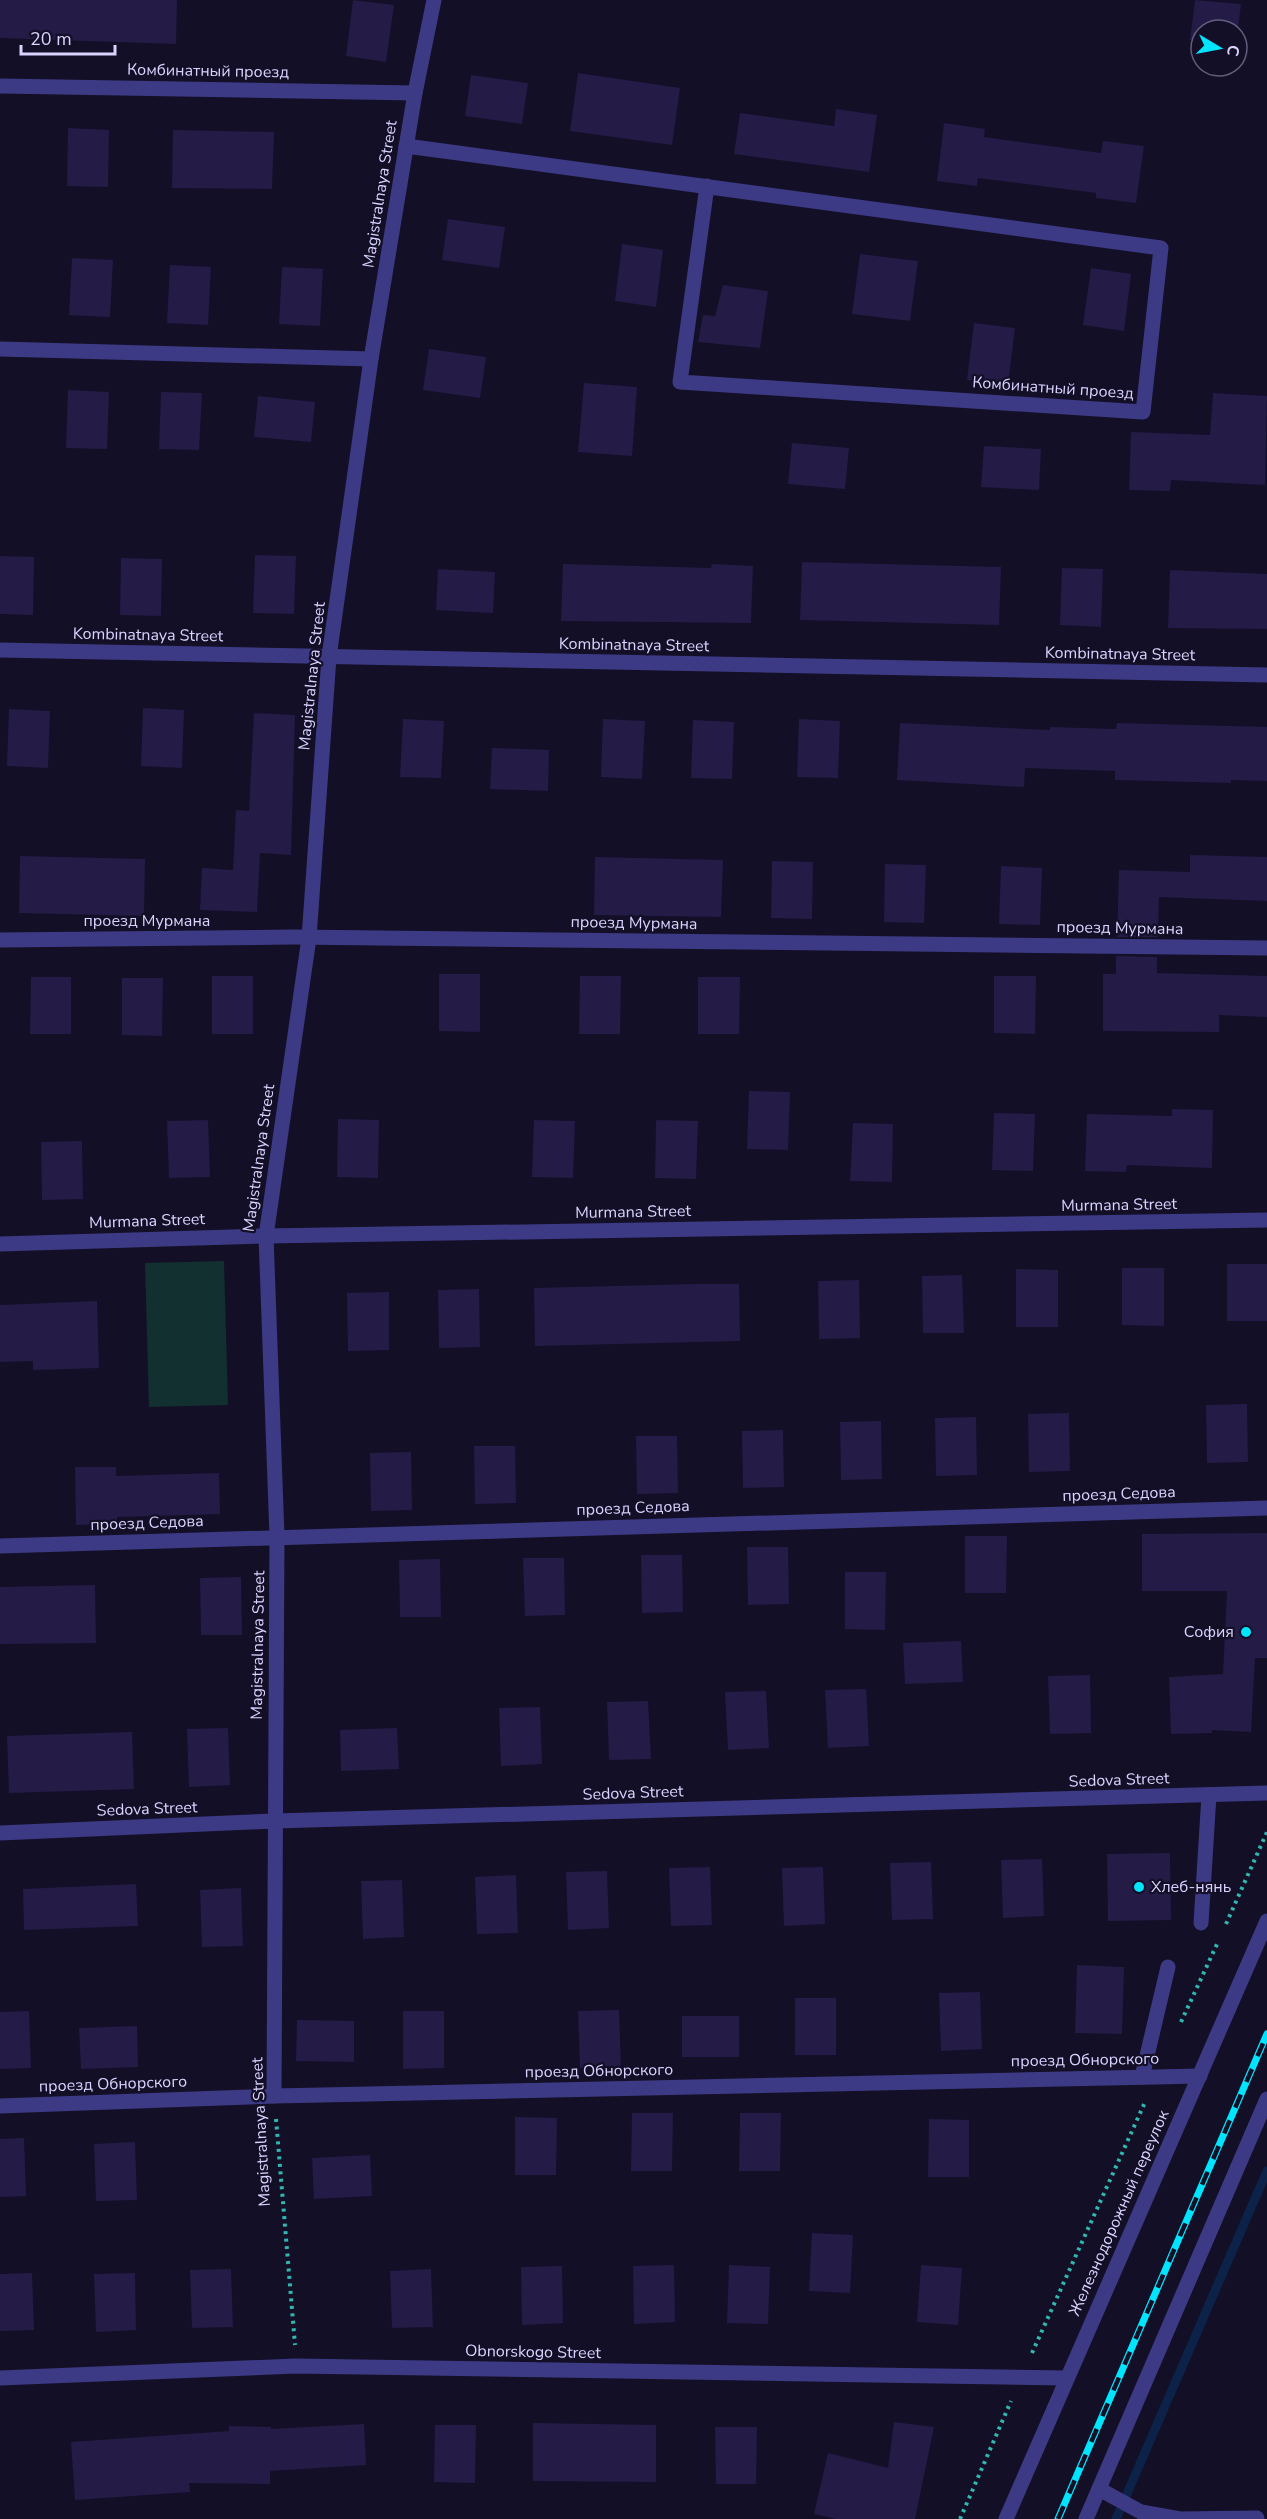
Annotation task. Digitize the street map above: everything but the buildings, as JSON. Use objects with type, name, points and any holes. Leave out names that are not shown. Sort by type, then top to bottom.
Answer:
[{"type":"street","name":"Magistralnaya Street","points":[[274,2096],[277,1536],[266,1236],[309,938],[329,657],[371,359],[415,93],[434,0]]},
{"type":"street","name":"Комбинатный проезд","points":[[0,86],[415,93]]},
{"type":"street","name":"Комбинатный проезд","points":[[406,146],[707,186],[1161,248],[1143,412],[680,382],[707,186]]},
{"type":"street","points":[[0,349],[371,359]]},
{"type":"street","name":"Kombinatnaya Street","points":[[0,650],[1267,675]]},
{"type":"street","name":"проезд Мурмана","points":[[0,940],[309,938],[1267,948]]},
{"type":"street","name":"Murmana Street","points":[[0,1244],[266,1236],[1267,1220]]},
{"type":"street","name":"проезд Седова","points":[[0,1546],[1267,1508]]},
{"type":"street","name":"Sedova Street","points":[[0,1833],[274,1821],[1267,1793]]},
{"type":"street","points":[[1201,1923],[1209,1795]]},
{"type":"street","name":"Железнодорожный переулок","points":[[1006,2519],[1267,1922]]},
{"type":"street","points":[[1149,2077],[1168,1967]]},
{"type":"street","name":"проезд Обнорского","points":[[0,2106],[274,2096],[1200,2076]]},
{"type":"street","points":[[1086,2519],[1267,2099]]},
{"type":"street","name":"Obnorskogo Street","points":[[0,2378],[296,2366],[1066,2378]]},
{"type":"street","points":[[1099,2489],[1141,2512],[1180,2519],[1257,2518]]},
{"type":"path","points":[[1224,1928],[1267,1832]]},
{"type":"path","points":[[1181,2024],[1219,1939]]},
{"type":"path","points":[[960,2519],[1149,2077]]},
{"type":"path","name":"Magistralnaya Street","points":[[274,2096],[296,2366]]},
{"type":"green space","points":[[224,1261],[228,1405],[149,1407],[145,1263]]},
{"type":"waterway","points":[[1116,2519],[1267,2171]]},
{"type":"railway","points":[[1058,2519],[1267,2034]]},
{"type":"place","name":"София","points":[[1246,1632]]},
{"type":"place","name":"Хлеб-нянь","points":[[1139,1887]]}]
